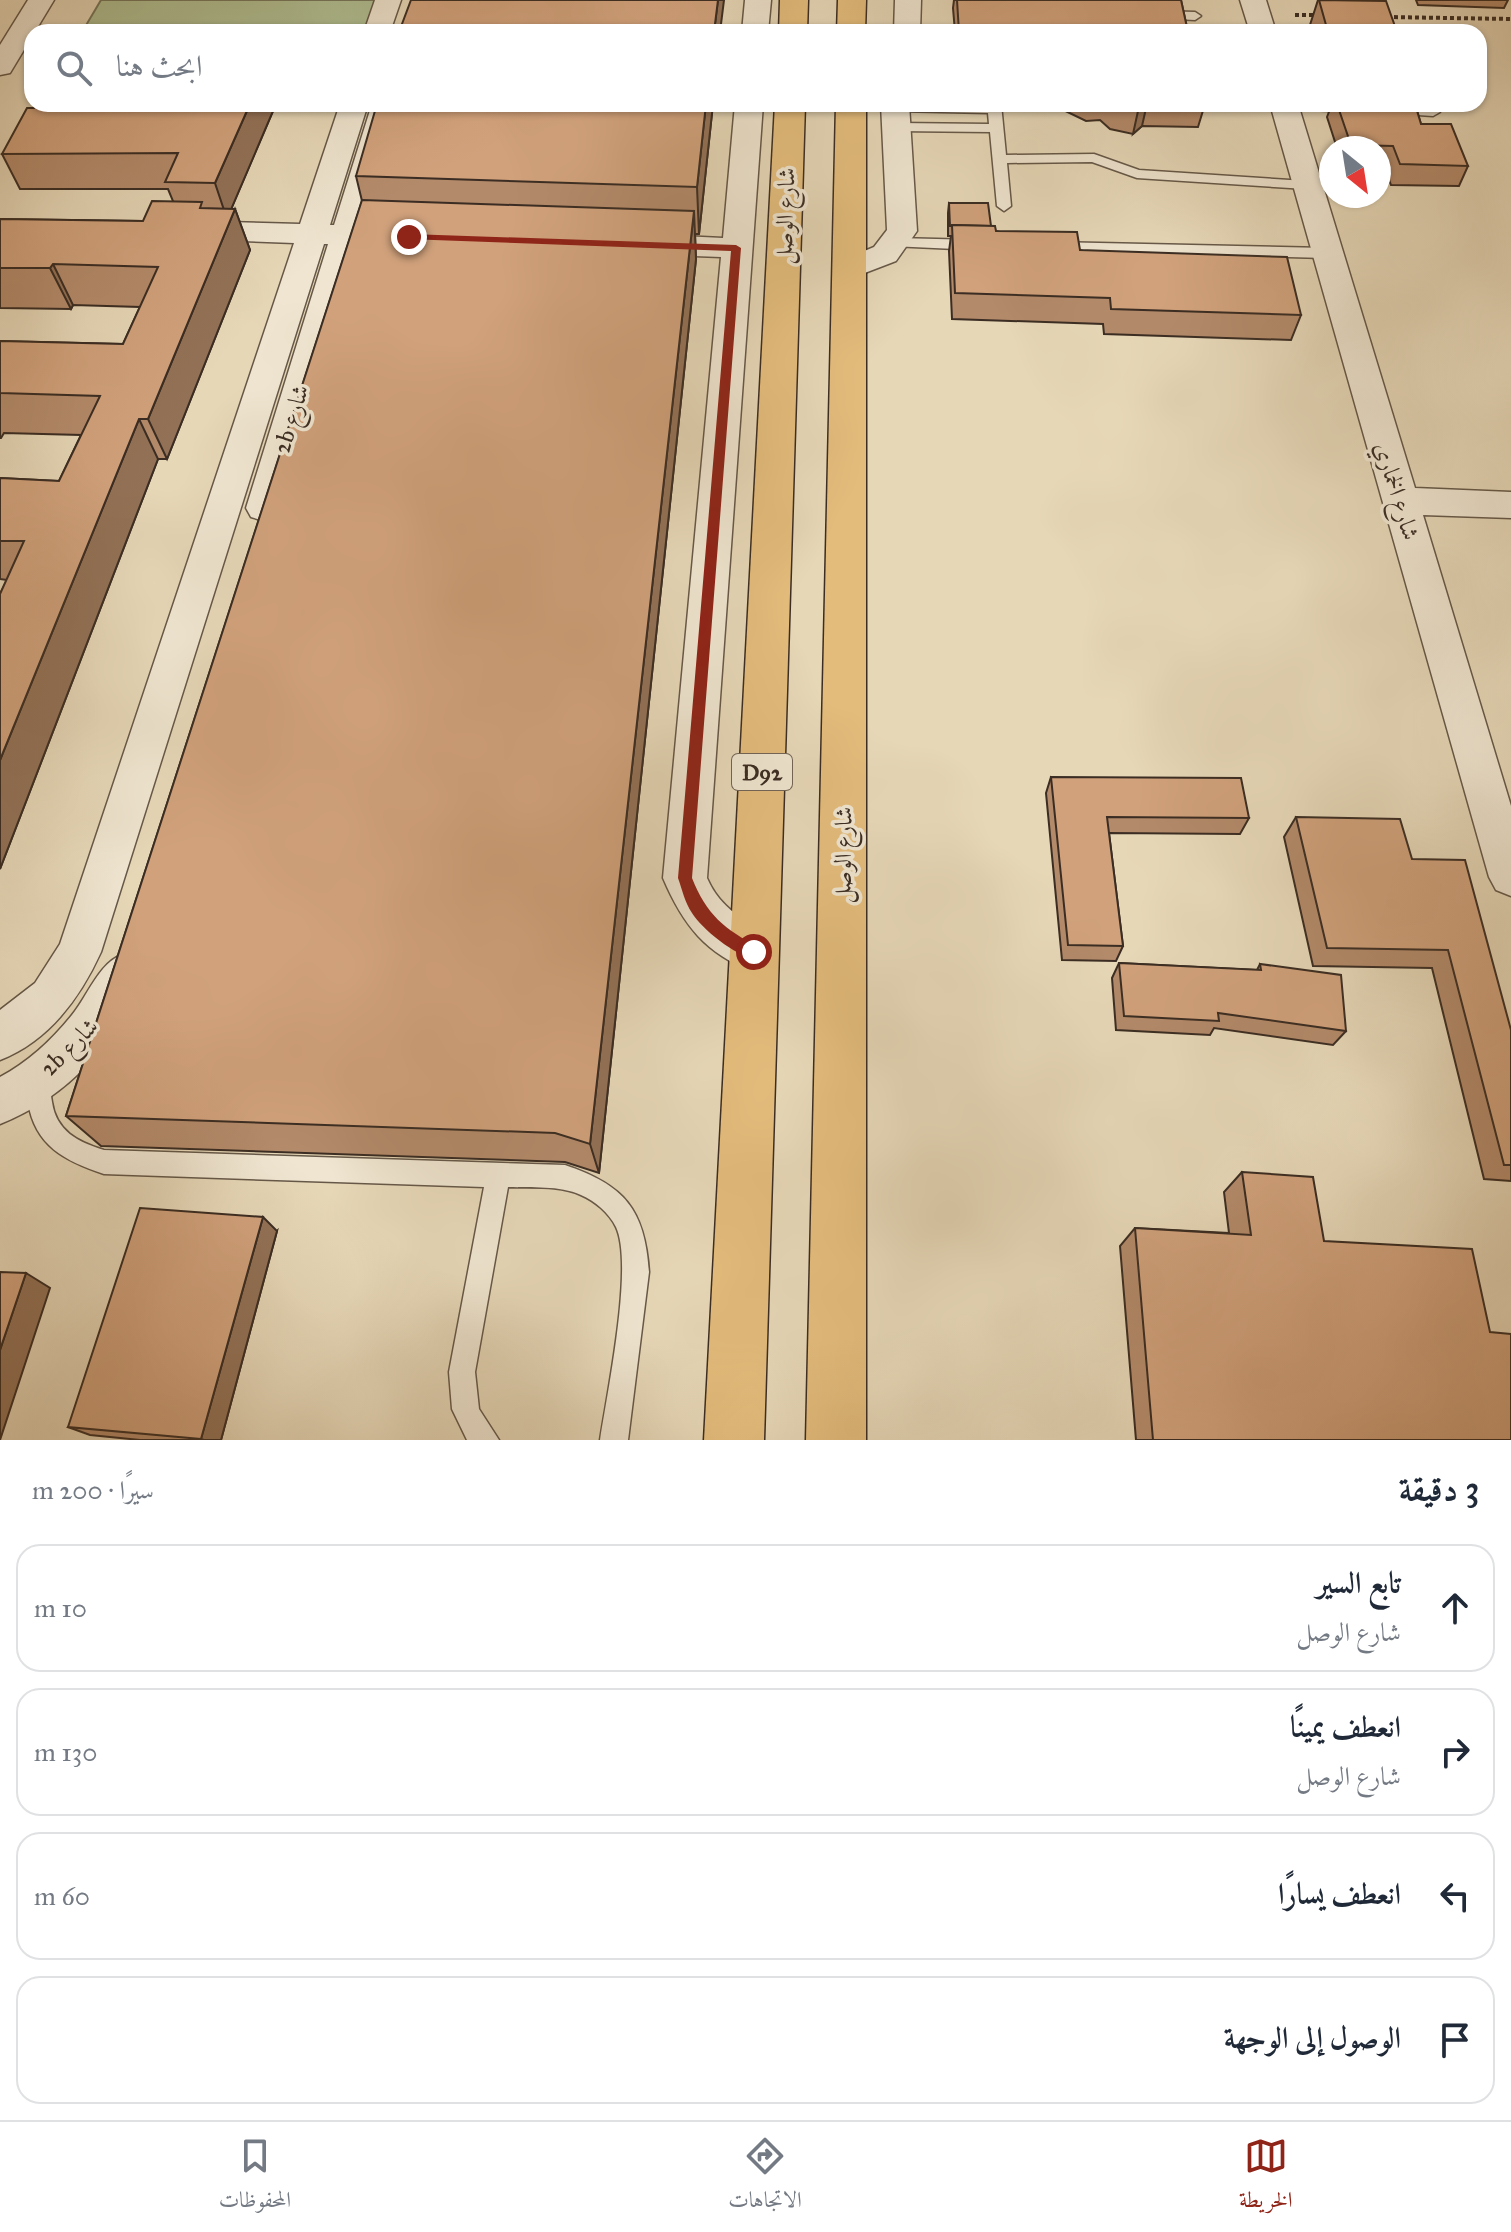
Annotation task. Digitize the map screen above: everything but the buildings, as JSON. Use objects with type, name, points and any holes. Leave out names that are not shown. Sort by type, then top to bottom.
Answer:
[{"type":"main road","points":[[793,24],[794,0]]},
{"type":"main road","points":[[851,24],[852,0]]},
{"type":"main road","name":"شارع الوصل","points":[[734,1440],[790,112]]},
{"type":"main road","name":"شارع الوصل","points":[[836,1440],[851,112]]},
{"type":"street","points":[[26,24],[41,0]]},
{"type":"street","points":[[380,24],[388,0]]},
{"type":"street","points":[[756,24],[758,0]]},
{"type":"street","points":[[907,24],[908,0]]},
{"type":"street","points":[[0,67],[24,28]]},
{"type":"street","name":"2b شارع","points":[[0,1038],[51,998],[79,952],[345,235],[353,112]]},
{"type":"street","name":"2b شارع","points":[[256,536],[383,112]]},
{"type":"street","name":"شارع الوصل","points":[[748,112],[685,878],[697,909],[721,935],[754,952]]},
{"type":"street","name":"شارع الخماري","points":[[1286,112],[1325,253],[1511,877]]},
{"type":"street","points":[[849,269],[875,261],[896,243],[902,231],[896,113]]},
{"type":"street","points":[[156,229],[345,235]]},
{"type":"street","points":[[616,243],[736,248]]},
{"type":"street","points":[[1401,501],[1511,505]]},
{"type":"street","name":"2b شارع","points":[[0,1101],[38,1079],[92,1029],[124,973],[134,942]]},
{"type":"lane","points":[[1140,15],[1195,16]]},
{"type":"lane","points":[[995,112],[1004,206]]},
{"type":"lane","points":[[896,113],[997,128]]},
{"type":"lane","points":[[1000,159],[1094,158],[1137,174],[1306,185]]},
{"type":"lane","points":[[896,243],[991,245]]},
{"type":"lane","points":[[1039,246],[1325,253]]},
{"type":"lane","points":[[38,1079],[38,1109],[51,1135],[74,1153],[104,1162],[565,1177],[590,1184],[612,1198],[627,1219],[635,1244],[636,1272],[614,1440]]},
{"type":"lane","points":[[485,1440],[469,1419],[461,1397],[462,1372],[498,1175]]},
{"type":"path","points":[[1258,15],[1321,16]]},
{"type":"path","points":[[1384,17],[1511,19]]},
{"type":"green space","points":[[101,0],[378,0],[369,24],[87,24]]},
{"type":"route","points":[[409,237],[736,248],[685,845],[685,878],[697,909],[721,935],[754,952]]}]
